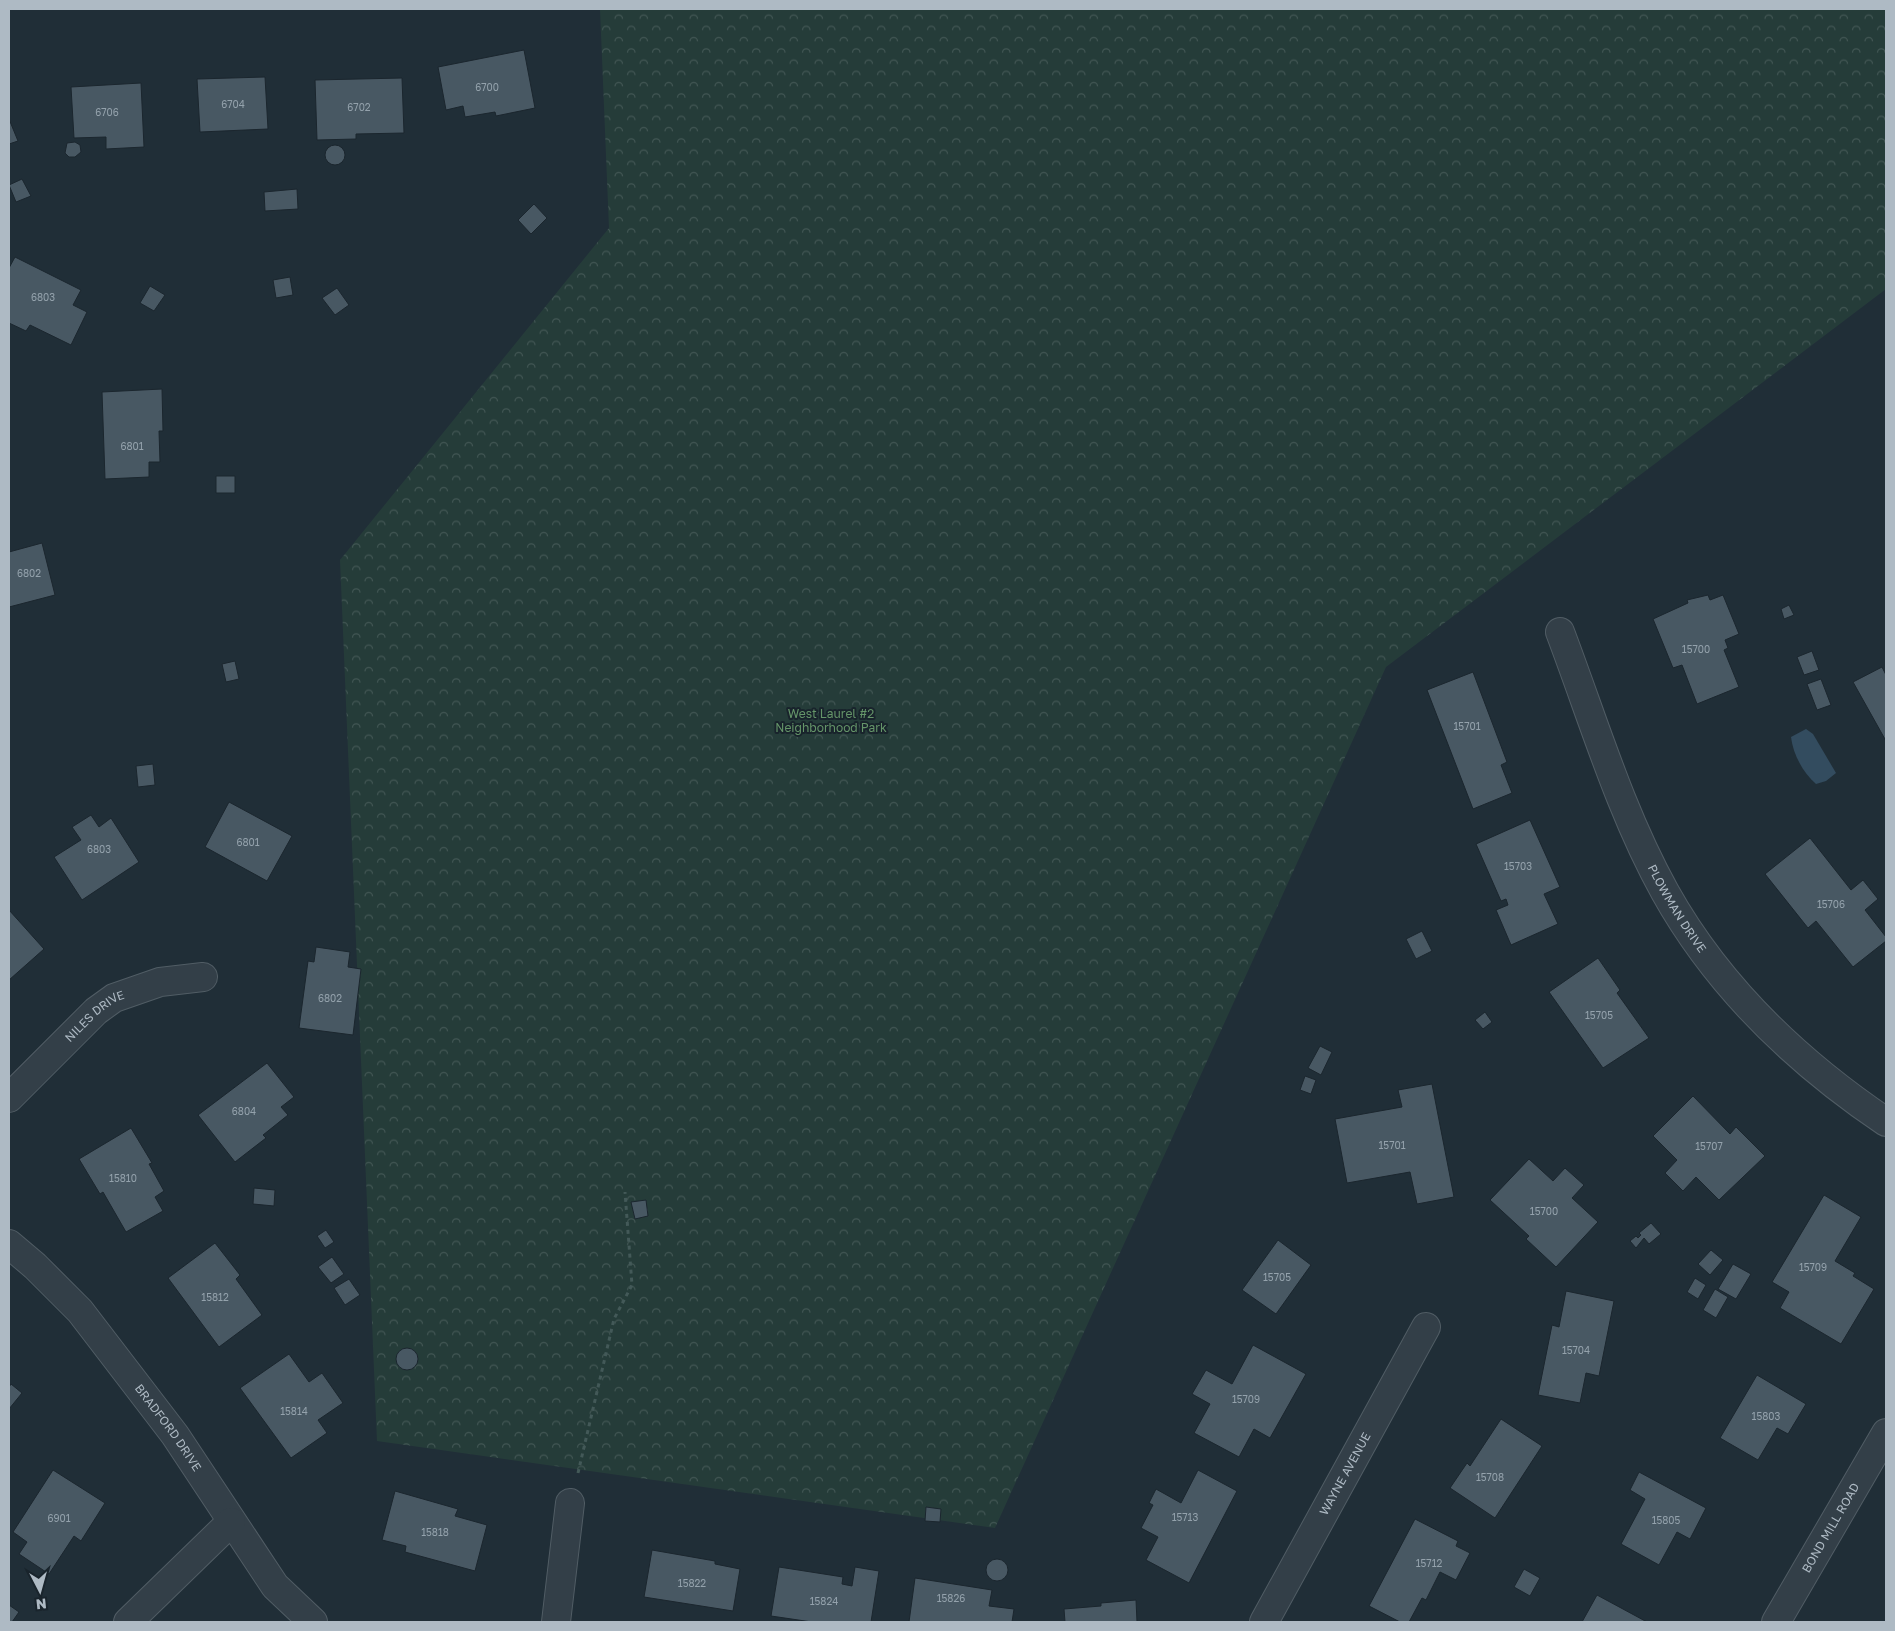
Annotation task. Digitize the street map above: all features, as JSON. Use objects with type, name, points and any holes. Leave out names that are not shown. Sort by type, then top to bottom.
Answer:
[{"type":"street","name":"PLOWMAN DRIVE","points":[[1560,632],[1642,845],[1665,892],[1688,930],[1746,1004],[1797,1055],[1844,1094],[1886,1122]]},
{"type":"street","name":"NILES DRIVE","points":[[9,1098],[96,1011],[114,998],[160,982],[203,977]]},
{"type":"street","name":"BRADFORD DRIVE","points":[[9,1244],[41,1271],[80,1311],[150,1401],[274,1586],[313,1622]]},
{"type":"street","name":"WAYNE AVENUE","points":[[1264,1622],[1426,1327]]},
{"type":"street","name":"BOND MILL ROAD","points":[[1776,1622],[1886,1433]]},
{"type":"street","points":[[556,1622],[570,1503]]},
{"type":"street","points":[[128,1622],[231,1522]]},
{"type":"path","points":[[570,1503],[614,1319],[632,1285],[625,1192]]},
{"type":"green space","name":"West Laurel #2 Neighborhood Park","points":[[600,9],[1886,9],[1886,289],[1386,667],[995,1528],[377,1441],[340,560],[609,228]]},
{"type":"water","points":[[1806,729],[1813,734],[1836,773],[1826,781],[1816,784],[1803,769],[1792,743],[1791,737]]},
{"type":"building","points":[[524,50],[535,108],[496,116],[495,112],[465,117],[463,106],[446,110],[438,67]]},
{"type":"building","points":[[265,77],[268,129],[200,132],[197,79]]},
{"type":"building","points":[[402,78],[404,133],[356,134],[356,139],[317,140],[315,80]]},
{"type":"building","points":[[141,83],[144,147],[106,149],[106,137],[74,138],[71,87]]},
{"type":"building","points":[[9,119],[18,141],[9,144]]},
{"type":"building","points":[[75,142],[80,145],[81,152],[75,157],[69,157],[65,153],[67,143]]},
{"type":"building","points":[[335,145],[342,148],[345,155],[342,162],[335,165],[328,162],[325,155],[328,148]]},
{"type":"building","points":[[22,179],[31,196],[16,202],[9,185]]},
{"type":"building","points":[[297,189],[298,209],[265,211],[264,192]]},
{"type":"building","points":[[534,204],[547,218],[531,234],[518,220]]},
{"type":"building","points":[[15,257],[81,290],[73,305],[87,312],[71,345],[30,325],[26,331],[9,323],[9,268]]},
{"type":"building","points":[[290,277],[293,295],[276,298],[273,280]]},
{"type":"building","points":[[150,286],[165,295],[154,311],[140,303]]},
{"type":"building","points":[[337,288],[349,305],[335,315],[322,298]]},
{"type":"building","points":[[162,389],[163,431],[159,431],[160,462],[149,462],[149,477],[105,479],[102,392]]},
{"type":"building","points":[[216,476],[235,476],[235,493],[216,493]]},
{"type":"building","points":[[42,543],[55,595],[9,607],[9,552]]},
{"type":"building","points":[[1708,595],[1710,600],[1723,595],[1739,634],[1725,640],[1728,648],[1724,650],[1739,687],[1697,704],[1682,665],[1673,668],[1653,619],[1688,603],[1687,600]]},
{"type":"building","points":[[1789,605],[1794,615],[1784,619],[1781,609]]},
{"type":"building","points":[[1812,651],[1819,670],[1804,675],[1797,657]]},
{"type":"building","points":[[235,661],[239,679],[226,682],[222,664]]},
{"type":"building","points":[[1882,667],[1886,675],[1886,741],[1853,682]]},
{"type":"building","points":[[1473,672],[1507,762],[1501,765],[1512,793],[1473,809],[1427,690]]},
{"type":"building","points":[[1821,679],[1831,705],[1817,710],[1807,684]]},
{"type":"building","points":[[153,764],[155,785],[138,787],[136,766]]},
{"type":"building","points":[[229,802],[292,836],[267,881],[205,847]]},
{"type":"building","points":[[91,815],[99,827],[111,818],[139,862],[82,900],[54,857],[81,840],[72,827]]},
{"type":"building","points":[[1530,820],[1560,887],[1544,894],[1558,924],[1511,945],[1496,910],[1508,905],[1506,899],[1501,901],[1476,844]]},
{"type":"building","points":[[1810,838],[1851,890],[1863,880],[1878,899],[1865,910],[1886,937],[1886,941],[1853,967],[1816,921],[1808,928],[1765,874]]},
{"type":"building","points":[[9,910],[44,949],[9,980]]},
{"type":"building","points":[[1422,931],[1432,951],[1416,959],[1406,939]]},
{"type":"building","points":[[316,947],[350,952],[348,967],[361,969],[353,1035],[299,1028],[308,961],[314,962]]},
{"type":"building","points":[[1598,958],[1620,990],[1617,993],[1649,1038],[1603,1068],[1549,992]]},
{"type":"building","points":[[1485,1012],[1492,1022],[1483,1029],[1475,1020]]},
{"type":"building","points":[[1320,1046],[1332,1052],[1321,1075],[1308,1068]]},
{"type":"building","points":[[267,1063],[294,1097],[281,1107],[288,1115],[263,1135],[266,1138],[235,1162],[198,1115]]},
{"type":"building","points":[[1305,1076],[1316,1080],[1311,1094],[1300,1090]]},
{"type":"building","points":[[1432,1084],[1454,1197],[1417,1204],[1410,1172],[1347,1183],[1335,1119],[1402,1107],[1398,1090]]},
{"type":"building","points":[[1693,1096],[1730,1134],[1736,1127],[1765,1156],[1719,1200],[1696,1177],[1683,1191],[1665,1173],[1677,1160],[1653,1136]]},
{"type":"building","points":[[131,1128],[152,1163],[149,1164],[164,1191],[155,1197],[163,1211],[126,1232],[103,1192],[100,1194],[79,1159]]},
{"type":"building","points":[[1529,1159],[1553,1181],[1565,1168],[1584,1185],[1572,1198],[1598,1222],[1556,1267],[1526,1239],[1529,1236],[1490,1200]]},
{"type":"building","points":[[254,1188],[275,1190],[274,1206],[253,1204]]},
{"type":"building","points":[[1824,1195],[1861,1217],[1835,1261],[1855,1273],[1853,1276],[1874,1289],[1841,1344],[1780,1308],[1789,1292],[1772,1282]]},
{"type":"building","points":[[646,1200],[648,1216],[635,1219],[631,1202]]},
{"type":"building","points":[[1651,1223],[1661,1234],[1649,1244],[1644,1238],[1636,1248],[1630,1241],[1636,1236],[1638,1238],[1641,1235],[1639,1233]]},
{"type":"building","points":[[326,1230],[334,1242],[325,1248],[317,1236]]},
{"type":"building","points":[[1278,1240],[1311,1265],[1276,1314],[1242,1290]]},
{"type":"building","points":[[215,1243],[240,1275],[236,1279],[262,1315],[219,1347],[168,1278]]},
{"type":"building","points":[[1711,1250],[1723,1260],[1710,1275],[1698,1264]]},
{"type":"building","points":[[332,1257],[344,1274],[331,1283],[318,1267]]},
{"type":"building","points":[[1733,1264],[1751,1274],[1736,1299],[1718,1289]]},
{"type":"building","points":[[1695,1278],[1706,1285],[1698,1299],[1687,1292]]},
{"type":"building","points":[[349,1279],[360,1295],[345,1305],[334,1288]]},
{"type":"building","points":[[1715,1289],[1728,1297],[1716,1318],[1703,1310]]},
{"type":"building","points":[[1566,1291],[1614,1301],[1599,1376],[1586,1373],[1580,1403],[1538,1395],[1552,1325],[1559,1327]]},
{"type":"building","points":[[1253,1345],[1306,1374],[1270,1438],[1254,1429],[1239,1457],[1194,1433],[1210,1404],[1192,1394],[1206,1370],[1232,1384]]},
{"type":"building","points":[[407,1348],[415,1351],[418,1359],[415,1367],[407,1370],[399,1367],[396,1359],[399,1351]]},
{"type":"building","points":[[289,1354],[309,1382],[322,1373],[343,1403],[318,1420],[327,1433],[291,1458],[240,1388]]},
{"type":"building","points":[[1757,1375],[1806,1404],[1788,1434],[1777,1428],[1758,1460],[1720,1438]]},
{"type":"building","points":[[11,1384],[22,1393],[9,1409],[9,1387]]},
{"type":"building","points":[[1501,1419],[1542,1446],[1495,1518],[1450,1488],[1467,1463],[1470,1466]]},
{"type":"building","points":[[53,1470],[105,1503],[81,1541],[74,1536],[49,1574],[19,1554],[27,1542],[13,1532]]},
{"type":"building","points":[[1198,1470],[1237,1491],[1189,1583],[1146,1560],[1158,1537],[1141,1528],[1153,1505],[1149,1503],[1156,1489],[1181,1503]]},
{"type":"building","points":[[1639,1472],[1706,1508],[1690,1539],[1677,1532],[1659,1565],[1621,1544],[1645,1499],[1630,1490]]},
{"type":"building","points":[[395,1491],[458,1509],[455,1516],[487,1525],[475,1571],[405,1552],[406,1546],[382,1540]]},
{"type":"building","points":[[926,1507],[941,1509],[940,1522],[925,1521]]},
{"type":"building","points":[[1415,1519],[1458,1541],[1456,1546],[1470,1553],[1456,1580],[1440,1572],[1426,1600],[1422,1598],[1409,1622],[1400,1622],[1369,1606]]},
{"type":"building","points":[[652,1550],[715,1561],[715,1564],[740,1569],[733,1611],[644,1597]]},
{"type":"building","points":[[997,1559],[1005,1562],[1008,1570],[1005,1578],[997,1581],[989,1578],[986,1570],[989,1562]]},
{"type":"building","points":[[779,1567],[843,1577],[842,1584],[852,1586],[855,1567],[879,1571],[871,1622],[812,1622],[771,1616]]},
{"type":"building","points":[[1524,1569],[1540,1578],[1530,1596],[1514,1587]]},
{"type":"building","points":[[915,1578],[992,1590],[989,1606],[1014,1609],[1012,1622],[909,1622]]},
{"type":"building","points":[[1597,1595],[1647,1622],[1582,1622]]},
{"type":"building","points":[[1136,1600],[1137,1622],[1065,1622],[1064,1609],[1101,1606],[1101,1603]]},
{"type":"building","points":[[9,1605],[19,1612],[12,1622],[9,1622]]}]
